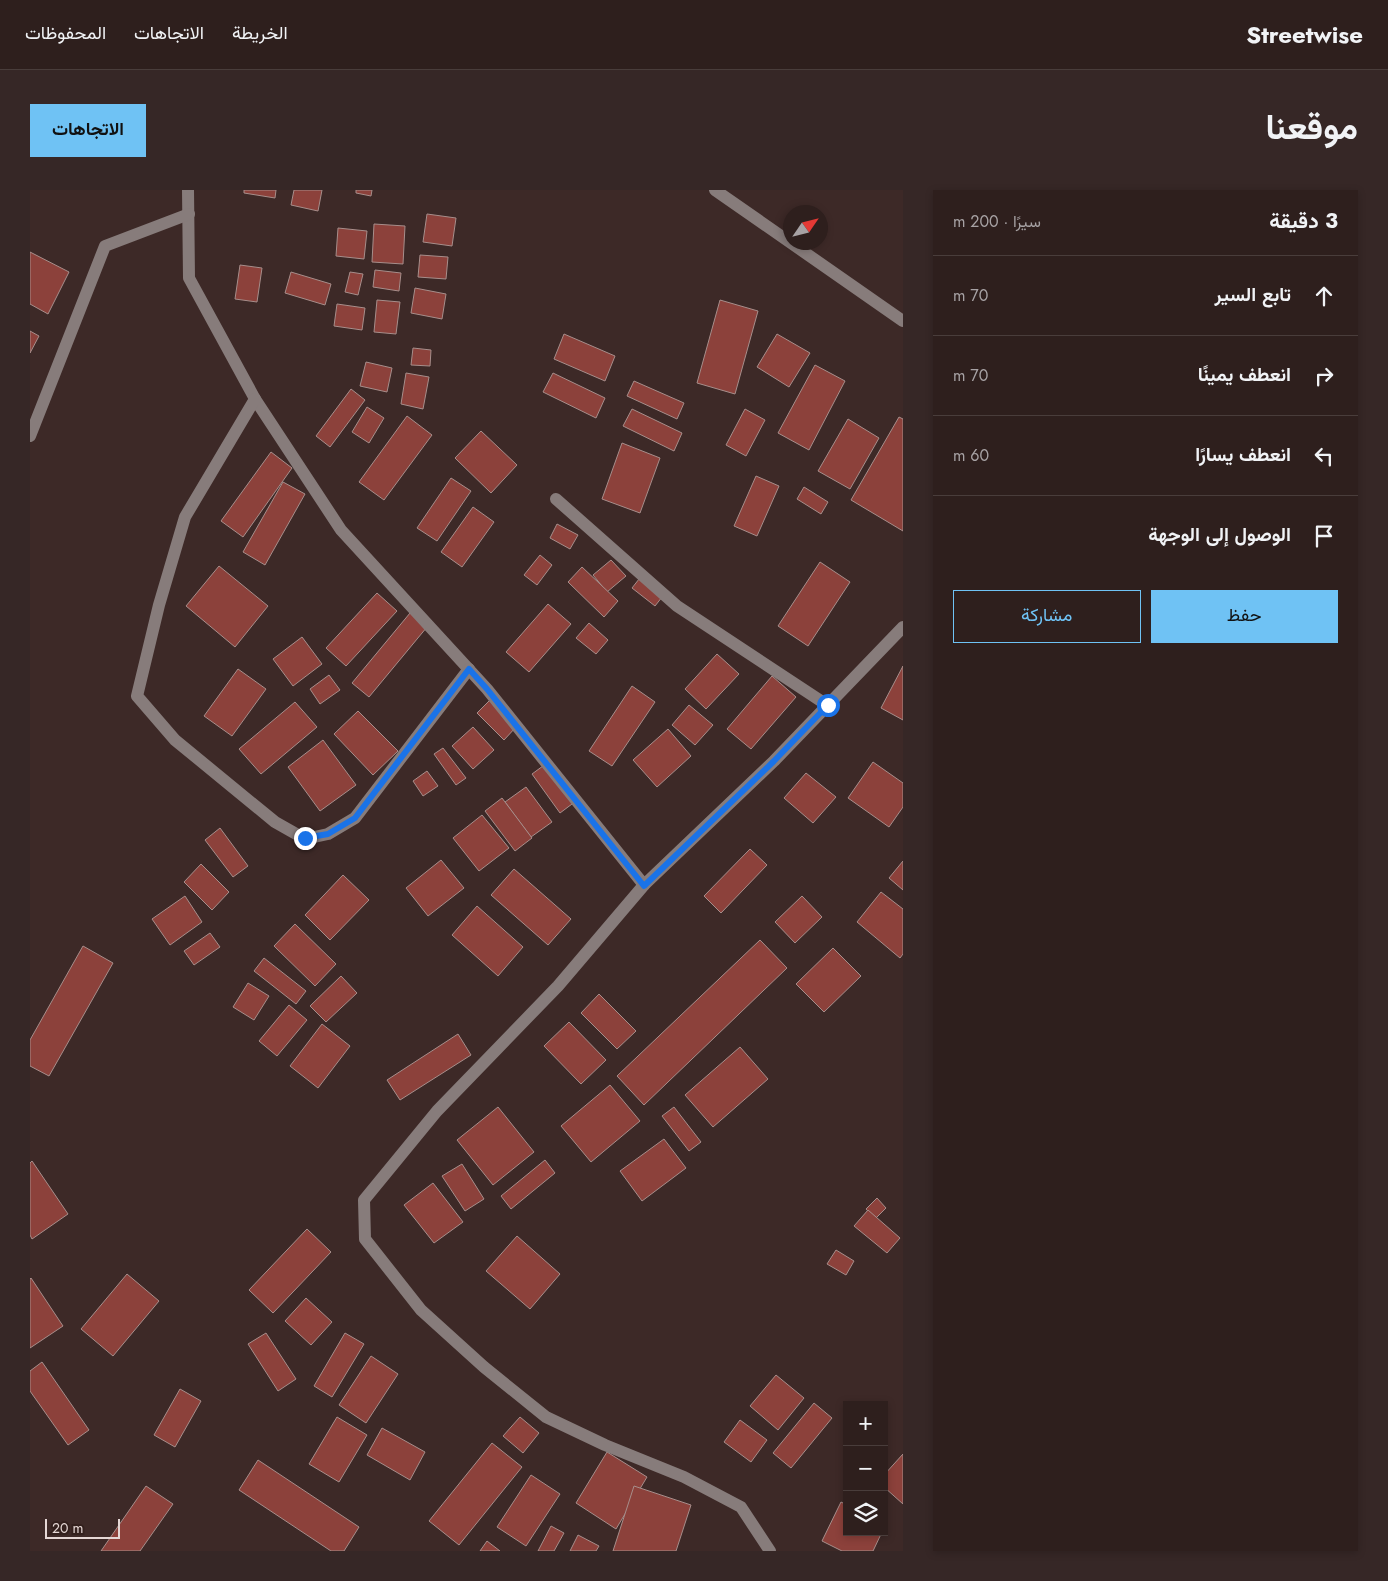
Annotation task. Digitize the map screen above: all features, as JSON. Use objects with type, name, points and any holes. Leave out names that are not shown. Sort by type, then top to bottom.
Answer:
[{"type":"street","points":[[188,190],[189,278],[255,399],[341,530],[487,689],[644,886]]},
{"type":"street","points":[[715,190],[903,321]]},
{"type":"street","points":[[30,436],[105,246],[189,214]]},
{"type":"street","points":[[255,399],[185,518],[158,606],[137,696],[174,740],[275,822],[305,838],[328,834],[355,818],[469,669]]},
{"type":"street","points":[[556,499],[677,606],[828,705]]},
{"type":"street","points":[[770,1551],[741,1507],[684,1477],[605,1445],[546,1417],[484,1366],[421,1310],[365,1240],[364,1200],[437,1111],[558,986],[644,886],[774,761],[903,627]]},
{"type":"building","points":[[244,190],[276,190],[275,198],[244,193]]},
{"type":"building","points":[[294,190],[322,190],[318,211],[291,205]]},
{"type":"building","points":[[356,190],[372,190],[371,196],[356,193]]},
{"type":"building","points":[[427,214],[456,218],[452,246],[423,242]]},
{"type":"building","points":[[374,224],[405,226],[403,264],[372,262]]},
{"type":"building","points":[[338,228],[367,231],[364,259],[336,256]]},
{"type":"building","points":[[30,252],[69,272],[48,314],[30,304]]},
{"type":"building","points":[[420,255],[448,257],[446,279],[418,277]]},
{"type":"building","points":[[240,265],[262,268],[257,302],[235,299]]},
{"type":"building","points":[[375,270],[401,273],[399,291],[373,287]]},
{"type":"building","points":[[291,272],[331,284],[325,305],[285,293]]},
{"type":"building","points":[[350,272],[363,274],[358,295],[345,292]]},
{"type":"building","points":[[415,288],[446,294],[442,319],[411,313]]},
{"type":"building","points":[[377,300],[400,302],[396,334],[374,332]]},
{"type":"building","points":[[720,300],[758,311],[735,394],[697,383]]},
{"type":"building","points":[[337,304],[365,308],[362,330],[334,326]]},
{"type":"building","points":[[30,331],[39,336],[30,353]]},
{"type":"building","points":[[564,334],[615,356],[605,381],[554,359]]},
{"type":"building","points":[[777,334],[810,353],[789,387],[757,367]]},
{"type":"building","points":[[413,348],[431,350],[430,366],[411,365]]},
{"type":"building","points":[[366,362],[392,368],[387,392],[360,386]]},
{"type":"building","points":[[815,365],[845,381],[809,450],[778,433]]},
{"type":"building","points":[[406,373],[429,377],[423,409],[401,404]]},
{"type":"building","points":[[553,373],[605,398],[596,418],[543,392]]},
{"type":"building","points":[[634,381],[684,403],[677,419],[627,396]]},
{"type":"building","points":[[351,389],[365,400],[330,447],[316,436]]},
{"type":"building","points":[[367,407],[384,418],[369,443],[352,432]]},
{"type":"building","points":[[632,409],[682,433],[674,451],[623,426]]},
{"type":"building","points":[[745,409],[765,420],[746,456],[726,445]]},
{"type":"building","points":[[407,416],[432,435],[384,500],[359,482]]},
{"type":"building","points":[[899,417],[903,419],[903,531],[851,500]]},
{"type":"building","points":[[848,419],[879,438],[850,489],[818,471]]},
{"type":"building","points":[[481,431],[517,465],[491,493],[455,458]]},
{"type":"building","points":[[622,443],[660,458],[640,513],[602,499]]},
{"type":"building","points":[[271,452],[292,468],[243,537],[221,521]]},
{"type":"building","points":[[756,476],[779,486],[757,536],[734,526]]},
{"type":"building","points":[[451,478],[471,491],[437,541],[417,528]]},
{"type":"building","points":[[283,482],[305,494],[265,565],[243,552]]},
{"type":"building","points":[[804,487],[828,502],[821,514],[797,499]]},
{"type":"building","points":[[473,507],[494,522],[462,567],[441,552]]},
{"type":"building","points":[[557,524],[578,535],[570,549],[550,538]]},
{"type":"building","points":[[540,555],[552,565],[537,585],[524,575]]},
{"type":"building","points":[[611,560],[626,576],[607,592],[593,575]]},
{"type":"building","points":[[820,562],[850,582],[808,646],[778,626]]},
{"type":"building","points":[[219,566],[268,606],[235,647],[186,606]]},
{"type":"building","points":[[582,567],[618,601],[604,617],[568,582]]},
{"type":"building","points":[[643,574],[666,592],[655,606],[632,588]]},
{"type":"building","points":[[377,593],[397,611],[346,666],[326,648]]},
{"type":"building","points":[[548,604],[571,624],[529,672],[506,652]]},
{"type":"building","points":[[415,607],[432,621],[369,697],[352,683]]},
{"type":"building","points":[[589,623],[608,640],[596,654],[576,638]]},
{"type":"building","points":[[302,637],[322,664],[293,686],[273,659]]},
{"type":"building","points":[[717,654],[739,674],[706,709],[685,689]]},
{"type":"building","points":[[903,666],[903,720],[881,708]]},
{"type":"building","points":[[238,669],[266,689],[232,736],[204,716]]},
{"type":"building","points":[[329,675],[340,690],[320,704],[310,689]]},
{"type":"building","points":[[772,676],[796,697],[751,749],[727,729]]},
{"type":"building","points":[[632,686],[655,702],[612,766],[589,751]]},
{"type":"building","points":[[490,700],[516,727],[504,740],[477,713]]},
{"type":"building","points":[[295,702],[317,727],[261,774],[239,749]]},
{"type":"building","points":[[689,705],[713,725],[695,745],[672,725]]},
{"type":"building","points":[[358,711],[398,751],[373,775],[334,734]]},
{"type":"building","points":[[473,727],[494,750],[473,769],[452,746]]},
{"type":"building","points":[[668,729],[691,756],[657,787],[633,760]]},
{"type":"building","points":[[323,740],[356,785],[320,811],[288,767]]},
{"type":"building","points":[[443,748],[466,778],[456,785],[434,754]]},
{"type":"building","points":[[873,762],[903,783],[903,807],[889,827],[848,798]]},
{"type":"building","points":[[547,763],[576,801],[560,813],[532,774]]},
{"type":"building","points":[[427,771],[438,786],[423,796],[413,781]]},
{"type":"building","points":[[806,773],[836,797],[813,823],[784,798]]},
{"type":"building","points":[[526,787],[552,822],[531,837],[505,802]]},
{"type":"building","points":[[502,798],[532,838],[515,851],[485,811]]},
{"type":"building","points":[[482,815],[509,848],[479,871],[453,838]]},
{"type":"building","points":[[220,828],[248,866],[233,877],[205,840]]},
{"type":"building","points":[[750,849],[767,865],[721,913],[704,896]]},
{"type":"building","points":[[441,860],[464,888],[428,916],[406,888]]},
{"type":"building","points":[[903,861],[903,890],[889,878]]},
{"type":"building","points":[[201,864],[229,892],[212,910],[184,882]]},
{"type":"building","points":[[514,869],[571,919],[548,945],[491,895]]},
{"type":"building","points":[[343,875],[369,900],[330,940],[305,915]]},
{"type":"building","points":[[881,892],[903,909],[903,954],[900,958],[857,922]]},
{"type":"building","points":[[185,896],[202,922],[170,945],[152,919]]},
{"type":"building","points":[[802,896],[822,917],[795,943],[775,922]]},
{"type":"building","points":[[477,906],[523,947],[498,976],[452,935]]},
{"type":"building","points":[[295,924],[336,964],[315,986],[274,946]]},
{"type":"building","points":[[210,933],[220,947],[194,965],[184,951]]},
{"type":"building","points":[[760,940],[787,968],[644,1105],[617,1076]]},
{"type":"building","points":[[83,946],[113,963],[49,1076],[30,1066],[30,1040]]},
{"type":"building","points":[[833,948],[861,976],[824,1012],[796,984]]},
{"type":"building","points":[[264,958],[306,991],[296,1004],[254,971]]},
{"type":"building","points":[[341,976],[357,993],[326,1022],[310,1006]]},
{"type":"building","points":[[248,983],[269,996],[254,1020],[233,1007]]},
{"type":"building","points":[[599,994],[636,1031],[617,1049],[581,1013]]},
{"type":"building","points":[[289,1005],[307,1020],[277,1056],[259,1041]]},
{"type":"building","points":[[569,1022],[606,1060],[581,1084],[544,1046]]},
{"type":"building","points":[[322,1024],[350,1046],[318,1088],[290,1066]]},
{"type":"building","points":[[458,1034],[471,1055],[400,1100],[387,1080]]},
{"type":"building","points":[[740,1047],[768,1079],[713,1127],[685,1095]]},
{"type":"building","points":[[610,1085],[640,1121],[591,1162],[561,1126]]},
{"type":"building","points":[[498,1107],[534,1152],[493,1185],[457,1140]]},
{"type":"building","points":[[674,1107],[701,1142],[689,1151],[662,1116]]},
{"type":"building","points":[[664,1139],[686,1168],[642,1201],[620,1171]]},
{"type":"building","points":[[545,1160],[555,1173],[511,1209],[501,1196]]},
{"type":"building","points":[[32,1161],[68,1214],[32,1239],[30,1235],[30,1163]]},
{"type":"building","points":[[462,1164],[484,1199],[465,1211],[442,1176]]},
{"type":"building","points":[[433,1183],[463,1222],[434,1243],[404,1205]]},
{"type":"building","points":[[877,1198],[886,1208],[875,1219],[866,1209]]},
{"type":"building","points":[[868,1210],[900,1238],[887,1253],[854,1226]]},
{"type":"building","points":[[307,1229],[331,1252],[273,1313],[249,1290]]},
{"type":"building","points":[[517,1236],[560,1274],[530,1309],[486,1271]]},
{"type":"building","points":[[836,1250],[854,1261],[846,1275],[827,1264]]},
{"type":"building","points":[[127,1274],[159,1301],[113,1356],[81,1329]]},
{"type":"building","points":[[30,1279],[63,1326],[30,1348]]},
{"type":"building","points":[[306,1298],[332,1322],[311,1345],[285,1321]]},
{"type":"building","points":[[266,1333],[296,1379],[278,1391],[248,1344]]},
{"type":"building","points":[[345,1333],[364,1344],[332,1397],[314,1386]]},
{"type":"building","points":[[371,1356],[398,1374],[366,1423],[339,1405]]},
{"type":"building","points":[[42,1362],[89,1430],[68,1445],[30,1391],[30,1371]]},
{"type":"building","points":[[776,1375],[804,1398],[778,1430],[750,1406]]},
{"type":"building","points":[[180,1389],[201,1401],[175,1447],[154,1435]]},
{"type":"building","points":[[814,1403],[832,1418],[791,1468],[773,1453]]},
{"type":"building","points":[[337,1417],[367,1435],[339,1482],[309,1464]]},
{"type":"building","points":[[520,1417],[539,1433],[523,1453],[503,1436]]},
{"type":"building","points":[[740,1420],[767,1440],[751,1462],[724,1442]]},
{"type":"building","points":[[382,1428],[425,1452],[410,1480],[367,1455]]},
{"type":"building","points":[[492,1443],[522,1467],[459,1545],[429,1521]]},
{"type":"building","points":[[607,1452],[647,1477],[616,1529],[576,1503]]},
{"type":"building","points":[[903,1454],[903,1504],[888,1491],[888,1471]]},
{"type":"building","points":[[258,1460],[359,1527],[344,1551],[331,1551],[239,1490]]},
{"type":"building","points":[[531,1475],[560,1494],[526,1546],[497,1527]]},
{"type":"building","points":[[146,1486],[173,1504],[140,1551],[101,1551]]},
{"type":"building","points":[[634,1486],[691,1505],[676,1551],[613,1551]]},
{"type":"building","points":[[841,1502],[843,1503],[843,1536],[880,1536],[873,1551],[842,1551],[822,1541]]},
{"type":"building","points":[[551,1526],[564,1533],[554,1551],[538,1551]]},
{"type":"building","points":[[578,1535],[599,1546],[596,1551],[570,1551]]},
{"type":"building","points":[[487,1541],[500,1551],[480,1551]]},
{"type":"route","points":[[305,838],[328,834],[355,818],[469,669],[644,886],[774,761],[828,705]]}]
